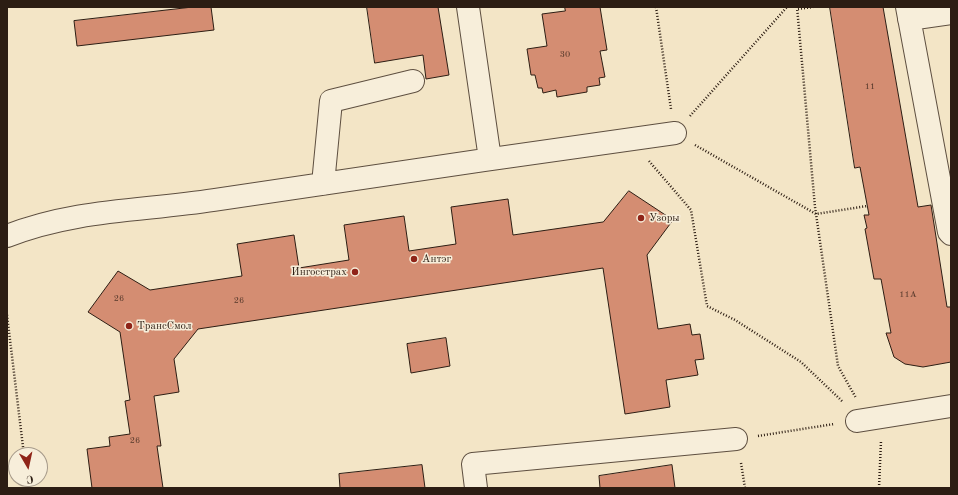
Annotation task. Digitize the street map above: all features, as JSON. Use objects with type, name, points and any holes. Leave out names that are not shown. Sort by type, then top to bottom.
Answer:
[{"type":"street","points":[[468,7],[490,159]]},
{"type":"street","points":[[951,13],[908,13],[949,232],[951,234]]},
{"type":"street","points":[[323,184],[331,101],[413,81]]},
{"type":"street","points":[[7,236],[32,226],[95,212],[206,201],[675,133]]},
{"type":"street","points":[[867,419],[951,406]]},
{"type":"street","points":[[476,488],[473,464],[736,439]]},
{"type":"path","points":[[656,7],[675,133]]},
{"type":"path","points":[[675,133],[787,7]]},
{"type":"path","points":[[813,7],[798,8],[816,214],[838,366],[867,419],[879,488]]},
{"type":"path","points":[[675,133],[816,214],[867,206]]},
{"type":"path","points":[[630,139],[690,210],[707,306],[735,320],[801,362],[867,419]]},
{"type":"path","points":[[7,315],[23,447]]},
{"type":"path","points":[[736,439],[867,419]]},
{"type":"building","points":[[193,7],[211,7],[214,30],[77,46],[74,21]]},
{"type":"building","points":[[367,7],[438,7],[449,75],[426,79],[423,55],[375,63]]},
{"type":"building","points":[[565,7],[600,7],[607,50],[600,51],[605,77],[599,78],[600,85],[587,87],[587,92],[557,97],[556,90],[543,93],[542,88],[538,88],[535,75],[531,75],[527,49],[547,46],[542,14],[565,11]]},
{"type":"building","points":[[830,7],[883,7],[918,207],[931,205],[947,307],[951,307],[951,362],[923,367],[905,364],[894,357],[886,333],[891,333],[881,279],[874,279],[865,229],[867,228],[864,215],[869,215],[860,167],[855,168]]},
{"type":"building","points":[[629,191],[673,220],[647,255],[658,329],[690,324],[692,335],[700,334],[704,359],[695,360],[698,375],[666,380],[670,407],[625,414],[603,268],[198,329],[174,359],[179,392],[154,396],[161,446],[157,446],[163,488],[92,488],[87,449],[110,446],[109,437],[130,434],[125,401],[130,400],[120,332],[88,312],[118,271],[150,290],[242,276],[237,244],[294,235],[299,268],[349,260],[344,225],[404,216],[409,251],[456,244],[451,207],[508,199],[513,235],[603,222]]},
{"type":"building","points":[[446,338],[450,366],[411,373],[407,344]]},
{"type":"building","points":[[422,465],[425,488],[340,488],[339,474]]},
{"type":"building","points":[[672,465],[675,488],[600,488],[599,476]]},
{"type":"place","name":"Узоры","points":[[641,218]]},
{"type":"place","name":"Антэг","points":[[414,259]]},
{"type":"place","name":"Ингосстрах","points":[[355,272]]},
{"type":"place","name":"ТрансСмол","points":[[129,326]]}]
